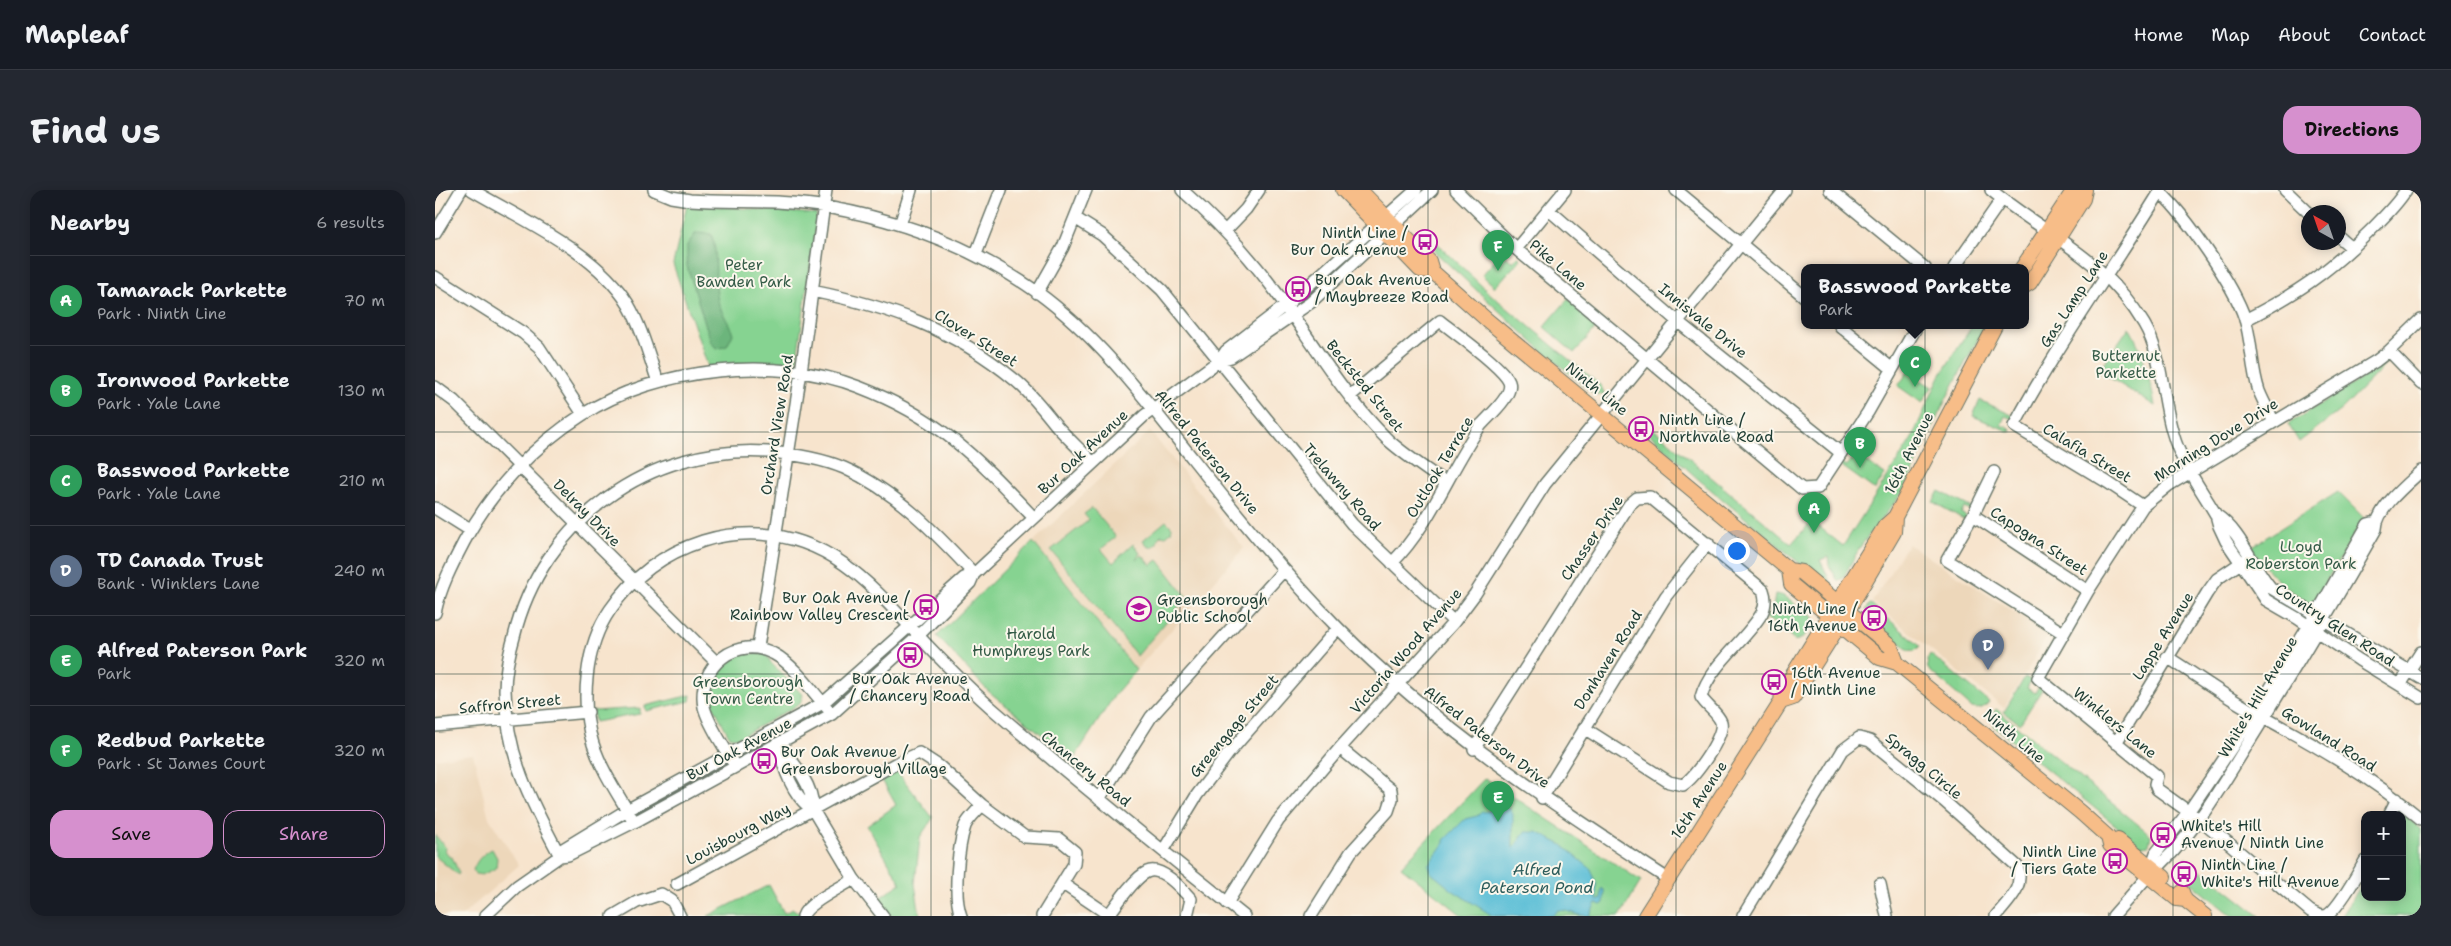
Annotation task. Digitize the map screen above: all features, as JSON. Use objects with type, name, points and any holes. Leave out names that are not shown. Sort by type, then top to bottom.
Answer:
[{"type":"main road","name":"Ninth Line","points":[[1343,190],[1384,226],[1429,261],[1431,271],[1601,414],[1789,570],[1801,572],[1891,647],[1897,663]]},
{"type":"main road","name":"Ninth Line","points":[[1360,190],[1384,226]]},
{"type":"main road","points":[[2029,284],[2075,190]]},
{"type":"main road","points":[[2026,264],[2083,199],[2085,190]]},
{"type":"main road","name":"16th Avenue","points":[[1645,916],[1781,702],[1782,692],[1843,607],[1885,526],[1895,517],[1993,329]]},
{"type":"main road","name":"Ninth Line","points":[[1789,570],[1791,584],[1880,658],[1897,663],[1975,724],[2108,837],[2110,845],[2151,870],[2177,899],[2185,900],[2205,916]]},
{"type":"street","points":[[435,233],[461,190]]},
{"type":"street","points":[[472,190],[551,237],[607,276],[628,304],[640,328],[658,382]]},
{"type":"street","name":"Alfred Paterson Drive","points":[[654,190],[671,197],[690,200],[744,196],[823,206],[900,225],[976,254],[1037,293],[1099,348],[1153,408],[1284,570],[1397,685],[1474,749],[1542,798],[1668,879]]},
{"type":"street","name":"Orchard View Road","points":[[757,648],[801,372],[826,190]]},
{"type":"street","points":[[900,225],[911,190]]},
{"type":"street","points":[[976,254],[1001,190]]},
{"type":"street","points":[[1037,293],[1053,267],[1086,190]]},
{"type":"street","points":[[1183,190],[1226,230],[1293,316]]},
{"type":"street","points":[[1226,230],[1247,209],[1259,190]]},
{"type":"street","name":"Bur Oak Avenue","points":[[1219,360],[1231,357],[1293,316],[1384,226],[1416,190]]},
{"type":"street","name":"Bur Oak Avenue","points":[[485,916],[517,886],[560,856],[563,849],[627,810],[823,703],[964,578],[974,574],[1153,408],[1219,360],[1226,351],[1432,190]]},
{"type":"street","name":"Pike Lane","points":[[1455,190],[1516,250],[1801,489],[1817,488],[1841,453]]},
{"type":"street","points":[[1516,250],[1565,190]]},
{"type":"street","points":[[1676,190],[1801,294]]},
{"type":"street","name":"Victoria Wood Avenue","points":[[1227,903],[1278,821],[1340,748],[1454,622],[1475,594],[1545,484],[1785,190]]},
{"type":"street","points":[[1830,190],[1920,264]]},
{"type":"street","name":"Country Glen Road","points":[[1991,190],[2108,276],[2129,302],[2145,326],[2154,347],[2173,434],[2216,515],[2224,520],[2266,600],[2421,698]]},
{"type":"street","points":[[2285,190],[2301,205]]},
{"type":"street","points":[[2245,320],[2308,285],[2353,248],[2386,215],[2406,190]]},
{"type":"street","points":[[2160,191],[2169,200],[2215,263],[2236,298],[2245,320],[2259,390],[2273,422]]},
{"type":"street","name":"Gas Lamp Lane","points":[[2014,426],[2038,382],[2108,276],[2160,191]]},
{"type":"street","points":[[1957,264],[2002,199]]},
{"type":"street","name":"Innisvale Drive","points":[[1549,210],[1677,321],[1841,453]]},
{"type":"street","name":"Trelawny Road","points":[[1075,218],[1102,235],[1169,297],[1352,524],[1454,622]]},
{"type":"street","points":[[2346,242],[2353,248]]},
{"type":"street","points":[[435,277],[523,333],[539,347],[583,414]]},
{"type":"street","name":"Clover Street","points":[[812,291],[864,302],[910,316],[936,328],[1015,380],[1040,404],[1057,426],[1093,463]]},
{"type":"street","name":"Becksted Street","points":[[1293,316],[1320,357],[1371,422],[1399,450],[1446,483]]},
{"type":"street","name":"Morning Dove Drive","points":[[2038,678],[2088,591],[2143,506],[2169,485],[2389,352],[2421,320]]},
{"type":"street","name":"Outlook Terrace","points":[[1351,395],[1440,321],[1500,370],[1509,381],[1510,386],[1507,396],[1481,425],[1416,536],[1392,563]]},
{"type":"street","points":[[1844,329],[1891,368]]},
{"type":"street","points":[[1841,453],[1868,412],[1891,368],[1915,329]]},
{"type":"street","points":[[2389,352],[2421,384]]},
{"type":"street","points":[[436,606],[451,566],[470,530],[493,496],[519,466],[553,436],[583,414],[658,382],[686,375],[745,368],[801,372],[857,386],[897,403],[932,422],[985,465],[1034,518]]},
{"type":"street","name":"Delray Drive","points":[[435,387],[454,402],[716,662]]},
{"type":"street","name":"Calafia Street","points":[[2014,426],[2143,506]]},
{"type":"street","points":[[560,856],[519,774],[507,719],[505,688],[509,654],[519,614],[531,588],[552,554],[577,523],[614,492],[638,478],[684,460],[714,452],[739,450],[788,454],[815,459],[843,468],[893,498],[918,518],[974,574]]},
{"type":"street","name":"White's Hill Avenue","points":[[2151,870],[2166,861],[2199,819],[2319,616],[2368,524],[2376,522],[2392,499],[2421,471]]},
{"type":"street","points":[[1994,472],[1973,515],[1947,560],[2063,633]]},
{"type":"street","name":"Chasser Drive","points":[[1474,749],[1629,505],[1637,498],[1650,497],[1763,590],[1765,598],[1761,614],[1731,649],[1704,688],[1701,697],[1719,717],[1722,724],[1720,736],[1691,780],[1683,785],[1669,782],[1584,728]]},
{"type":"street","points":[[435,508],[470,530]]},
{"type":"street","name":"Capogna Street","points":[[1973,515],[2088,591]]},
{"type":"street","name":"Chancery Road","points":[[634,822],[602,766],[593,744],[588,712],[587,687],[590,663],[601,622],[618,598],[634,581],[657,562],[676,551],[697,543],[734,534],[775,535],[811,545],[830,554],[875,589],[977,695],[1099,799],[1244,916]]},
{"type":"street","name":"Donhaven Road","points":[[1542,798],[1666,596],[1708,543]]},
{"type":"street","name":"Country Glen Road","points":[[2245,560],[2282,597],[2319,616],[2421,678]]},
{"type":"street","name":"Lappe Avenue","points":[[2116,743],[2217,579],[2245,560]]},
{"type":"street","points":[[1099,799],[1151,717],[1284,570]]},
{"type":"street","name":"Bur Oak Avenue","points":[[560,856],[567,856],[634,822],[832,714],[918,635],[970,583],[974,574]]},
{"type":"street","name":"Greengage Street","points":[[1163,851],[1197,795],[1228,754],[1339,628]]},
{"type":"street","points":[[735,767],[704,706],[705,684],[716,662],[734,650],[757,648],[772,652],[783,660],[832,714]]},
{"type":"street","points":[[2401,685],[2421,652]]},
{"type":"street","name":"Gowland Road","points":[[2167,658],[2308,742],[2397,799],[2421,819]]},
{"type":"street","name":"Winklers Lane","points":[[2038,678],[2157,776],[2155,784],[2157,788],[2189,811]]},
{"type":"street","name":"Saffron Street","points":[[435,726],[588,712]]},
{"type":"street","name":"White's Hill Avenue","points":[[2151,870],[2156,853],[2260,715]]},
{"type":"street","points":[[771,732],[778,744],[791,759],[814,798],[813,810],[854,879],[883,916]]},
{"type":"street","name":"Spragg Circle","points":[[1743,916],[1843,750],[1859,738],[1871,741],[1944,800],[2017,866],[2021,876],[2019,887],[1996,916]]},
{"type":"street","points":[[1311,916],[1351,852],[1388,811],[1393,799],[1391,790],[1340,748]]},
{"type":"street","name":"Louisbourg Way","points":[[677,884],[903,760],[919,754],[939,766],[982,804]]},
{"type":"street","points":[[2391,811],[2397,799]]},
{"type":"street","points":[[961,916],[956,898],[962,842],[966,825],[982,804],[1025,837],[1059,839],[1075,852],[1075,859],[1063,884],[1041,916]]},
{"type":"street","points":[[2189,811],[2310,911],[2319,916],[2327,916],[2335,909],[2361,867]]},
{"type":"street","points":[[2113,916],[2151,870]]},
{"type":"street","points":[[1063,884],[1109,915],[1143,874],[1154,871],[1161,873],[1191,899],[1187,916]]},
{"type":"street","points":[[803,916],[805,911],[820,899],[854,879]]},
{"type":"street","points":[[1880,884],[1887,916]]},
{"type":"street","points":[[613,916],[654,895],[666,895],[672,901],[680,916]]},
{"type":"shaded area","name":"Greensborough Public School","points":[[1150,431],[1244,548],[1136,670],[1033,542]]},
{"type":"shaded area","points":[[1908,544],[2049,634],[2004,708],[1872,602]]},
{"type":"shaded area","points":[[473,754],[489,818],[519,865],[462,916],[435,916],[435,759]]},
{"type":"green space","name":"Peter Bawden Park","points":[[687,204],[816,214],[817,219],[796,365],[742,364],[708,367],[673,264]]},
{"type":"green space","points":[[696,233],[711,234],[714,242],[717,296],[719,305],[733,334],[727,346],[717,349],[711,342],[687,266],[687,245]]},
{"type":"green space","points":[[1436,242],[1488,292],[1601,386],[1605,395],[1594,394],[1538,347],[1434,251]]},
{"type":"green space","points":[[1507,247],[1510,249],[1505,256],[1513,262],[1518,256],[1521,259],[1495,287],[1482,275]]},
{"type":"green space","points":[[1568,299],[1603,329],[1600,332],[1596,328],[1574,353],[1544,327]]},
{"type":"green space","name":"Butternut Parkette","points":[[2129,327],[2145,365],[2155,406],[2099,371]]},
{"type":"green space","points":[[1970,329],[1983,329],[1946,399],[1903,492],[1860,547],[1843,578],[1838,581],[1829,565],[1828,557],[1820,560],[1831,583],[1821,581],[1698,479],[1647,432],[1650,428],[1641,422],[1643,420],[1791,544],[1812,521],[1843,546],[1911,440],[1940,376]]},
{"type":"green space","points":[[2388,362],[2342,409],[2299,442],[2288,424]]},
{"type":"green space","points":[[1908,372],[1932,387],[1922,403],[1898,386]]},
{"type":"green space","points":[[1980,400],[2016,417],[2015,420],[2005,416],[2001,425],[2011,429],[2010,432],[1973,416]]},
{"type":"green space","points":[[1848,450],[1885,474],[1875,490],[1839,464],[1840,462],[1847,466],[1853,458],[1847,453]]},
{"type":"green space","points":[[1939,491],[1974,509],[1973,512],[1964,507],[1961,513],[1969,518],[1967,521],[1933,502]]},
{"type":"green space","name":"LLoyd Roberston Park","points":[[2338,492],[2364,518],[2312,605],[2271,574],[2251,547]]},
{"type":"green space","points":[[1092,508],[1116,537],[1101,549],[1113,563],[1133,544],[1140,553],[1136,559],[1142,555],[1151,565],[1158,560],[1187,597],[1137,656],[1051,550],[1089,520],[1084,514]]},
{"type":"green space","points":[[1166,521],[1172,527],[1171,532],[1166,536],[1161,535],[1157,543],[1152,547],[1148,547],[1143,540]]},
{"type":"green space","name":"Harold Humphreys Park","points":[[1033,542],[1136,670],[1116,693],[1073,760],[987,690],[937,636]]},
{"type":"green space","points":[[1775,594],[1786,597],[1801,610],[1811,615],[1814,620],[1803,638],[1795,641],[1785,630],[1766,618],[1773,609]]},
{"type":"green space","points":[[1870,604],[1920,646],[1915,651],[1908,650],[1881,626],[1883,622],[1866,610]]},
{"type":"green space","name":"Greensborough Town Centre","points":[[766,653],[771,663],[803,695],[800,704],[738,738],[729,736],[714,707],[711,708],[707,700],[707,693],[712,678],[734,654]]},
{"type":"green space","points":[[1930,654],[1989,702],[1982,708],[1972,708],[1928,669],[1927,660]]},
{"type":"green space","points":[[2025,677],[2031,680],[2027,688],[2035,693],[2039,687],[2043,688],[2020,724],[2004,712]]},
{"type":"green space","points":[[691,695],[690,701],[646,711],[645,706]]},
{"type":"green space","points":[[640,708],[640,714],[595,722],[593,711]]},
{"type":"green space","points":[[1996,709],[2151,835],[2149,845],[2141,846],[1995,727],[1991,717]]},
{"type":"green space","points":[[896,770],[933,818],[920,837],[915,884],[920,916],[890,916],[878,899],[901,883],[867,826],[896,805],[882,780]]},
{"type":"green space","name":"Alfred Paterson Pond","points":[[1485,778],[1641,881],[1620,916],[1463,916],[1401,867]]},
{"type":"green space","points":[[2406,817],[2421,829],[2421,916],[2342,916],[2361,885],[2361,901],[2406,901]]},
{"type":"green space","points":[[435,835],[446,848],[445,850],[449,857],[452,857],[459,873],[458,875],[435,856]]},
{"type":"green space","points":[[492,849],[497,858],[496,868],[482,875],[476,874],[473,870],[476,863]]},
{"type":"green space","points":[[2186,858],[2260,916],[2232,916],[2177,871]]},
{"type":"green space","points":[[769,885],[784,913],[793,909],[800,913],[799,916],[708,916]]},
{"type":"water","name":"Alfred Paterson Pond","points":[[1498,805],[1509,808],[1513,814],[1513,848],[1525,832],[1537,832],[1562,845],[1591,869],[1596,883],[1597,900],[1601,900],[1602,888],[1605,891],[1604,903],[1601,905],[1596,903],[1589,916],[1558,910],[1552,916],[1493,916],[1452,890],[1430,872],[1428,865],[1444,843],[1444,840],[1465,819],[1489,811]]},
{"type":"place","name":"Ninth Line / Bur Oak Avenue","points":[[1425,242]]},
{"type":"place","name":"Redbud Parkette","points":[[1498,271]]},
{"type":"place","name":"Bur Oak Avenue / Maybreeze Road","points":[[1298,289]]},
{"type":"place","name":"Basswood Parkette","points":[[1915,387]]},
{"type":"place","name":"Ninth Line / Northvale Road","points":[[1641,429]]},
{"type":"place","name":"Ironwood Parkette","points":[[1860,468]]},
{"type":"place","name":"Tamarack Parkette","points":[[1814,533]]},
{"type":"place","name":"Bur Oak Avenue / Rainbow Valley Crescent","points":[[926,607]]},
{"type":"place","name":"Greensborough Public School","points":[[1139,609]]},
{"type":"place","name":"Ninth Line / 16th Avenue","points":[[1874,618]]},
{"type":"place","name":"Bur Oak Avenue / Chancery Road","points":[[910,655]]},
{"type":"place","name":"TD Canada Trust","points":[[1988,670]]},
{"type":"place","name":"16th Avenue / Ninth Line","points":[[1774,682]]},
{"type":"place","name":"Bur Oak Avenue / Greensborough Village","points":[[764,761]]},
{"type":"place","name":"Alfred Paterson Park","points":[[1498,822]]},
{"type":"place","name":"White's Hill Avenue / Ninth Line","points":[[2163,835]]},
{"type":"place","name":"Ninth Line / Tiers Gate","points":[[2115,861]]},
{"type":"place","name":"Ninth Line / White's Hill Avenue","points":[[2184,874]]}]
